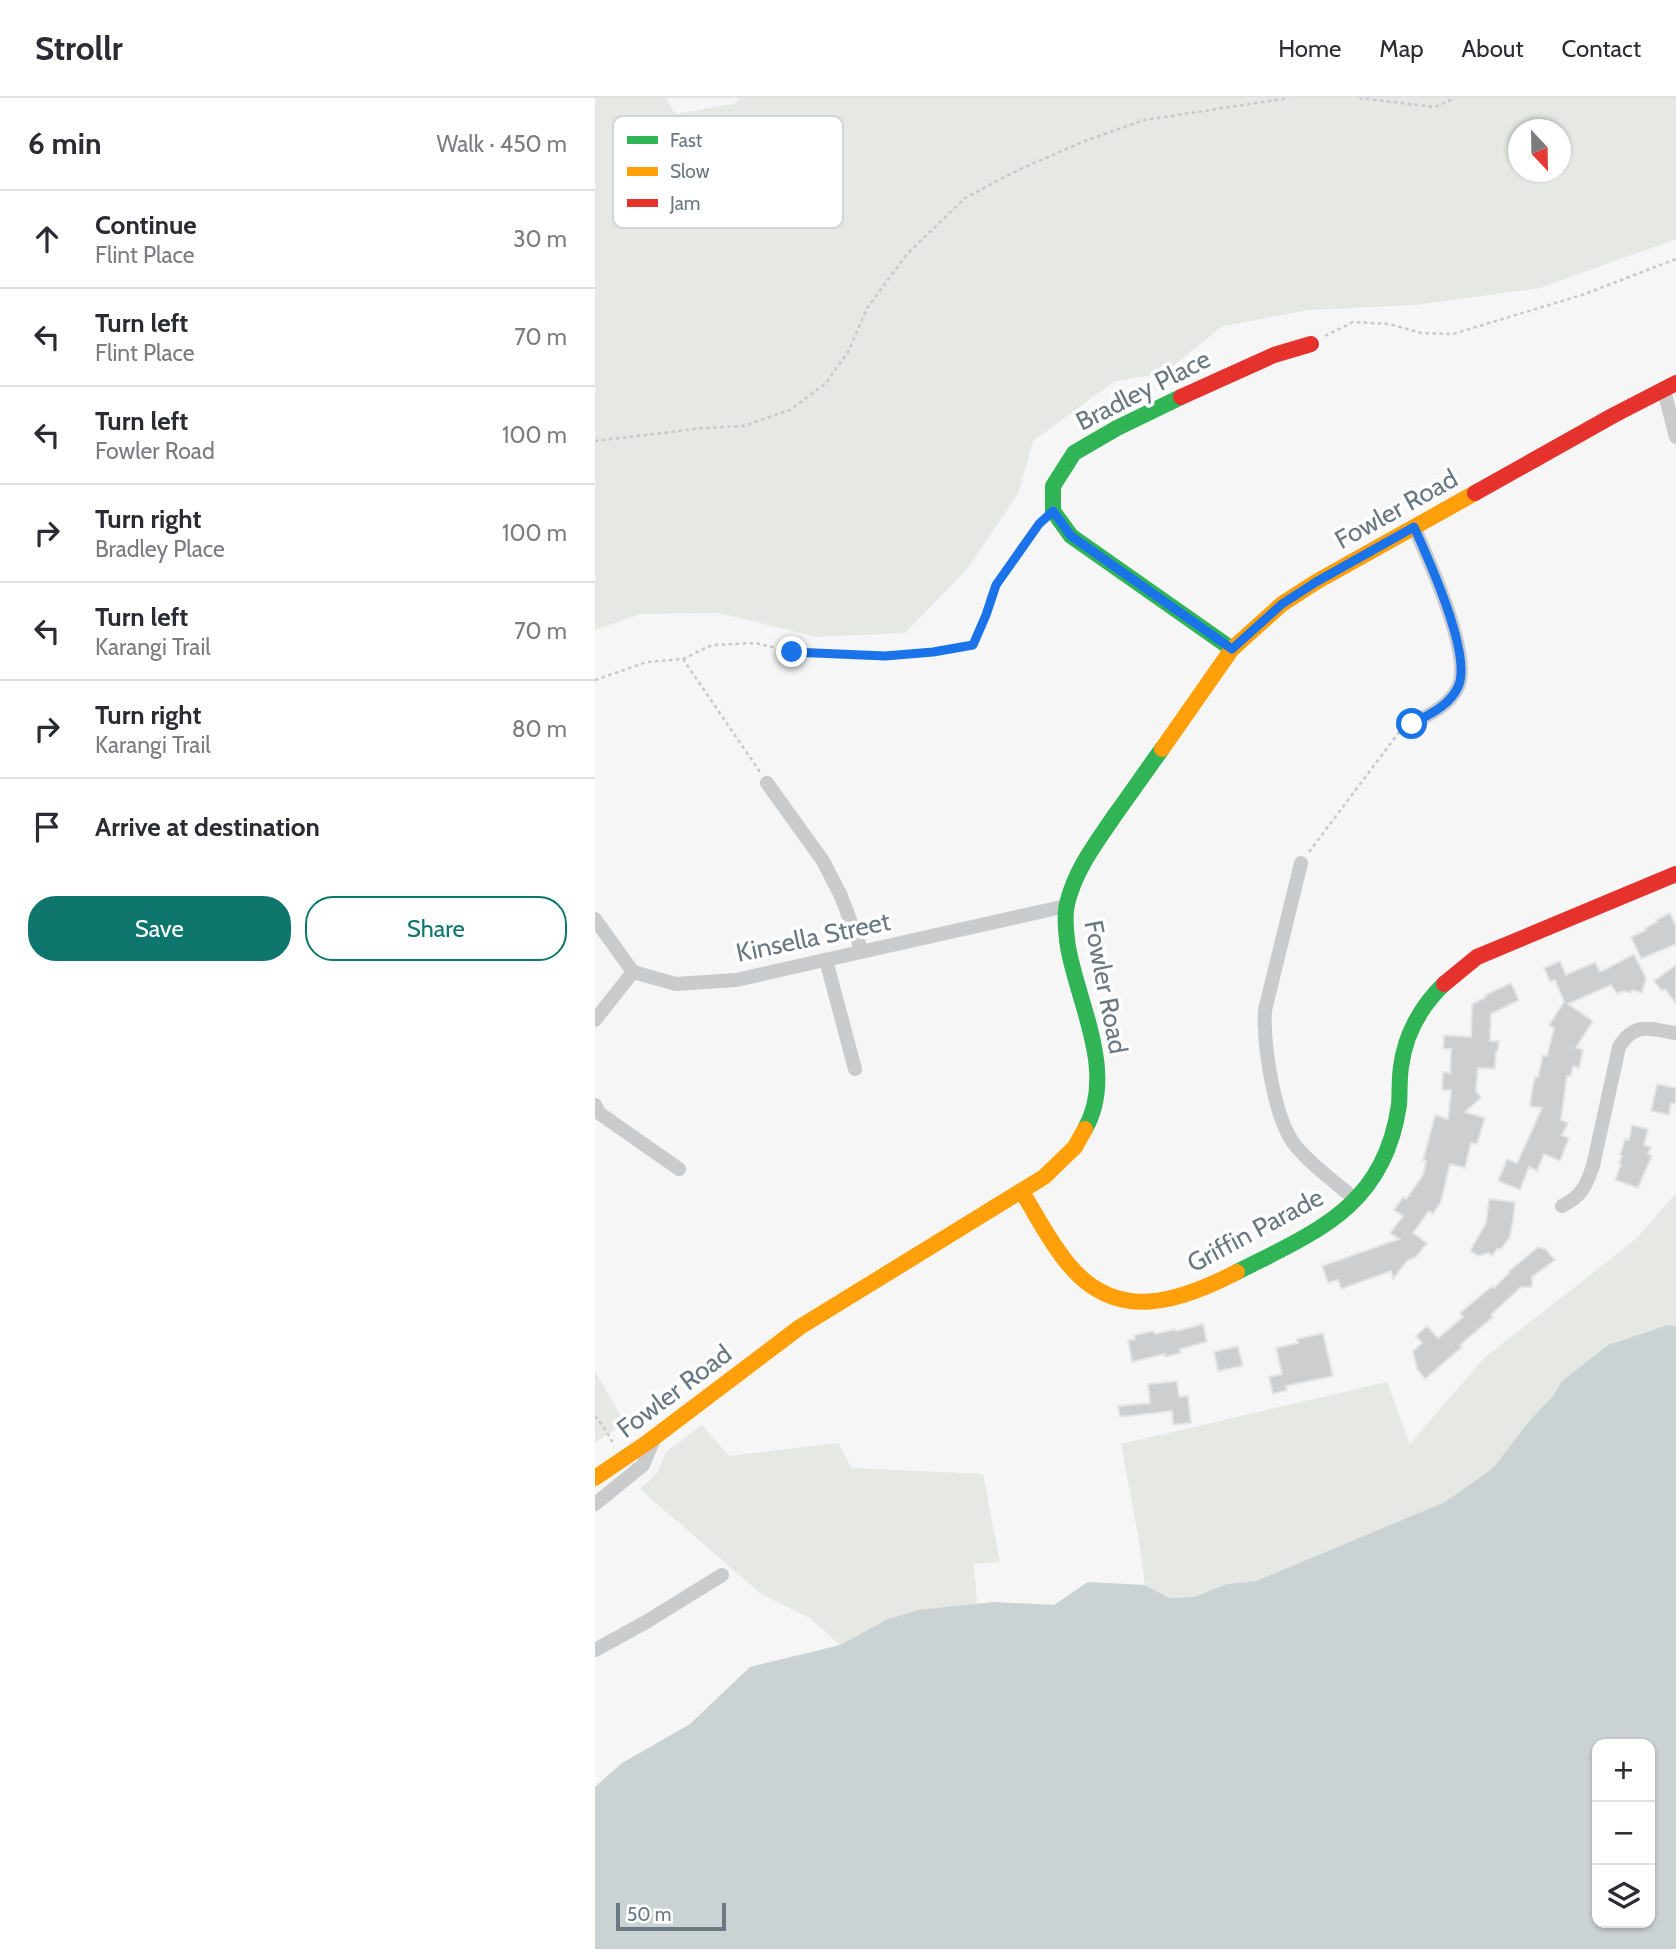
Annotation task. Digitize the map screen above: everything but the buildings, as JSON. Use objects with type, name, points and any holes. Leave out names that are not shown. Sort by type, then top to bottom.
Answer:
[{"type":"street","name":"Bradley Place","points":[[1053,511],[1053,486],[1074,453],[1117,428],[1216,380],[1274,355],[1311,344]]},
{"type":"street","points":[[1670,386],[1676,437]]},
{"type":"street","name":"Fowler Road","points":[[595,1478],[622,1461],[800,1328],[864,1286],[1022,1192],[1044,1177],[1075,1147],[1088,1124],[1096,1098],[1097,1055],[1071,962],[1066,933],[1066,906],[1076,876],[1087,855],[1232,649],[1282,604],[1316,582],[1670,386]]},
{"type":"street","points":[[1053,511],[1071,536],[1232,649]]},
{"type":"street","points":[[1412,724],[1445,705],[1458,688],[1462,676],[1447,607],[1414,527]]},
{"type":"street","points":[[767,783],[824,861],[841,896],[862,952]]},
{"type":"street","points":[[1301,863],[1265,1010],[1266,1048],[1287,1133],[1310,1161],[1355,1199]]},
{"type":"street","name":"Griffin Parade","points":[[1022,1192],[1075,1273],[1096,1288],[1126,1300],[1156,1302],[1173,1299],[1222,1279],[1318,1230],[1355,1199],[1373,1177],[1392,1138],[1402,1060],[1410,1034],[1430,999],[1449,977],[1478,957],[1676,874]]},
{"type":"street","name":"Kinsella Street","points":[[633,972],[676,984],[736,980],[1066,906]]},
{"type":"street","points":[[595,919],[633,972],[595,1020]]},
{"type":"street","points":[[827,960],[855,1069]]},
{"type":"street","points":[[1562,1206],[1579,1195],[1588,1181],[1619,1047],[1625,1037],[1641,1028],[1676,1033]]},
{"type":"street","points":[[595,1105],[599,1113],[679,1169]]},
{"type":"street","points":[[595,1504],[643,1465],[655,1436]]},
{"type":"street","points":[[595,1650],[722,1575]]},
{"type":"path","points":[[595,441],[743,426],[790,410],[826,383],[848,352],[867,308],[891,275],[908,254],[965,198],[1018,170],[1085,141],[1144,120],[1289,98]]},
{"type":"path","points":[[1359,98],[1435,107],[1455,98]]},
{"type":"path","points":[[1311,344],[1353,322],[1389,324],[1421,333],[1453,334],[1582,295],[1676,259]]},
{"type":"path","points":[[595,680],[647,662],[683,659],[712,645],[755,643],[792,652],[885,656],[973,645],[996,585],[1039,524],[1053,511]]},
{"type":"path","points":[[683,659],[767,783]]},
{"type":"path","points":[[1301,863],[1399,731],[1412,724]]},
{"type":"path","points":[[595,1416],[622,1461]]},
{"type":"shaded area","points":[[595,98],[666,98],[675,114],[734,104],[740,98],[1676,98],[1676,239],[1540,288],[1416,305],[1309,310],[1223,326],[1164,373],[1115,381],[1033,441],[1018,494],[967,569],[905,633],[817,637],[719,613],[640,614],[595,630]]},
{"type":"shaded area","points":[[1676,1193],[1676,1326],[1668,1325],[1608,1345],[1562,1381],[1553,1396],[1530,1420],[1493,1468],[1445,1502],[1256,1581],[1227,1584],[1194,1597],[1169,1598],[1145,1585],[1121,1444],[1387,1382],[1410,1444],[1484,1358],[1636,1239]]},
{"type":"shaded area","points":[[1668,1325],[1676,1326],[1676,1949],[595,1949],[595,1787],[622,1763],[690,1724],[750,1667],[840,1645],[888,1619],[918,1610],[994,1602],[1054,1605],[1088,1582],[1145,1585],[1169,1598],[1194,1597],[1227,1584],[1256,1581],[1445,1502],[1493,1468],[1530,1420],[1553,1396],[1562,1381],[1608,1345]]},
{"type":"shaded area","points":[[595,1371],[625,1423],[595,1442]]},
{"type":"shaded area","points":[[702,1425],[729,1456],[838,1443],[852,1468],[983,1474],[1000,1562],[974,1564],[977,1604],[918,1610],[888,1619],[840,1645],[810,1618],[761,1594],[640,1489],[657,1473],[666,1452]]},
{"type":"traffic: fast","points":[[1181,397],[1117,428],[1074,453],[1053,486],[1053,511],[1071,536],[1232,649]]},
{"type":"traffic: fast","points":[[1085,1129],[1094,1107],[1096,1062],[1068,947],[1065,920],[1067,904],[1087,857],[1162,749]]},
{"type":"traffic: fast","points":[[1237,1272],[1320,1228],[1343,1211],[1363,1191],[1379,1168],[1391,1139],[1399,1105],[1403,1055],[1410,1032],[1421,1011],[1444,984]]},
{"type":"traffic: slow","points":[[1162,749],[1232,649],[1282,604],[1316,582],[1475,493]]},
{"type":"traffic: slow","points":[[595,1478],[648,1442],[800,1327],[1044,1177],[1075,1147],[1085,1129]]},
{"type":"traffic: slow","points":[[1022,1192],[1062,1257],[1088,1283],[1108,1295],[1129,1301],[1150,1302],[1194,1291],[1237,1272]]},
{"type":"traffic: jam","points":[[1181,397],[1274,355],[1311,344]]},
{"type":"traffic: jam","points":[[1475,493],[1676,383]]},
{"type":"traffic: jam","points":[[1444,984],[1477,957],[1676,874]]},
{"type":"route","points":[[792,652],[885,656],[973,645],[996,585],[1039,524],[1053,511],[1071,536],[1232,649],[1282,604],[1414,527],[1447,607],[1462,676],[1458,688],[1445,705],[1412,724]]}]
